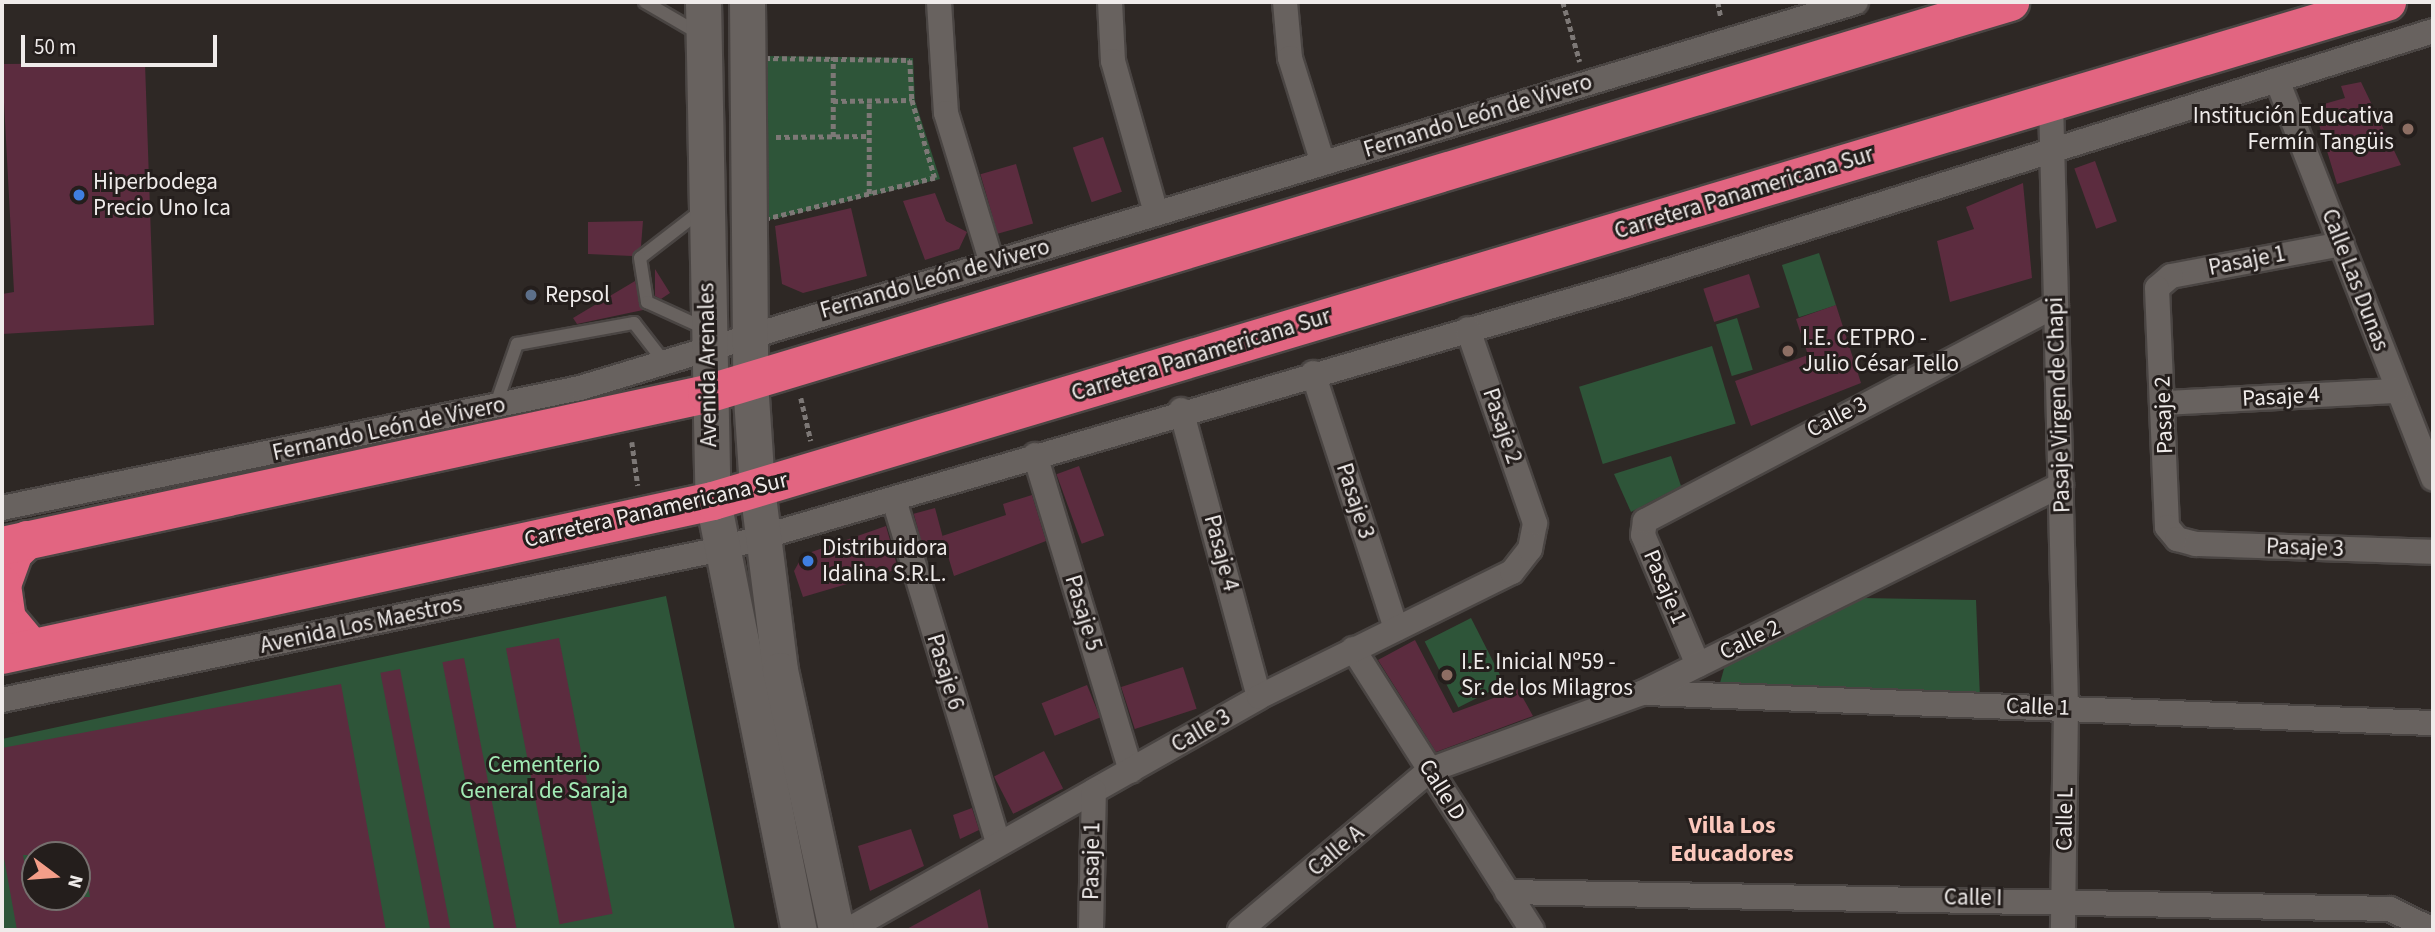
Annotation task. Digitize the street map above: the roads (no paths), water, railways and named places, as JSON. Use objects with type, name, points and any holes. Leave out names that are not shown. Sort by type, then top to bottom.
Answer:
[{"type":"highway","points":[[16,651],[7,619],[2,585],[15,552],[15,543],[707,394],[2010,2]]},
{"type":"highway","name":"Carretera Panamericana Sur","points":[[16,651],[713,501],[2387,2]]},
{"type":"street","name":"Avenida Arenales","points":[[703,2],[707,394],[713,501],[721,549],[752,678],[799,930]]},
{"type":"street","name":"Avenida Arenales","points":[[747,2],[750,382],[757,488],[780,670],[836,930]]},
{"type":"street","points":[[939,2],[946,113],[992,263]]},
{"type":"street","points":[[1110,2],[1113,61],[1156,213]]},
{"type":"street","points":[[1285,2],[1290,58],[1323,163]]},
{"type":"street","name":"Fernando León de Vivero","points":[[2,508],[495,407],[666,363],[706,340],[751,332],[992,263],[1856,2]]},
{"type":"street","name":"Carretera Panamericana Sur","points":[[721,549],[894,500],[1181,410],[1468,329],[2433,31]]},
{"type":"street","name":"Calle Las Dunas","points":[[2277,80],[2433,479]]},
{"type":"street","name":"Pasaje Virgen de Chapi","points":[[2051,101],[2066,708]]},
{"type":"street","name":"Pasaje 1","points":[[2157,288],[2171,276],[2342,244]]},
{"type":"street","name":"Pasaje 2","points":[[2157,288],[2165,403],[2167,527],[2177,539]]},
{"type":"street","name":"Calle 3","points":[[1655,511],[2056,305]]},
{"type":"street","name":"Pasaje 2","points":[[1468,329],[1535,523]]},
{"type":"street","name":"Pasaje 3","points":[[1313,373],[1396,629]]},
{"type":"street","name":"Pasaje 4","points":[[2165,403],[2397,391]]},
{"type":"street","name":"Pasaje 4","points":[[1181,410],[1259,697]]},
{"type":"street","name":"Pasaje 5","points":[[1035,455],[1131,771]]},
{"type":"street","name":"Calle 2","points":[[1430,770],[1642,693],[2061,485]]},
{"type":"street","name":"Pasaje 6","points":[[894,500],[998,843]]},
{"type":"street","name":"Pasaje 1","points":[[1655,511],[1643,535],[1698,666]]},
{"type":"street","name":"Calle 3","points":[[848,930],[1259,697],[1512,572],[1530,549],[1535,523]]},
{"type":"street","name":"Pasaje 3","points":[[2177,539],[2433,552]]},
{"type":"street","name":"Avenida Los Maestros","points":[[2,700],[721,549]]},
{"type":"street","name":"Calle D","points":[[1353,649],[1532,930]]},
{"type":"street","name":"Calle 1","points":[[1642,693],[2433,723]]},
{"type":"street","name":"Calle L","points":[[2063,930],[2066,708]]},
{"type":"street","name":"Calle A","points":[[1240,930],[1430,770]]},
{"type":"street","name":"Pasaje 1","points":[[1091,930],[1094,791]]},
{"type":"street","name":"Calle I","points":[[1507,892],[2063,899],[2390,909],[2433,930]]},
{"type":"lane","points":[[645,2],[704,36]]},
{"type":"lane","points":[[495,407],[517,344],[634,323],[647,302],[640,258],[705,207]]},
{"type":"lane","points":[[647,302],[706,340]]},
{"type":"lane","points":[[634,323],[666,363]]},
{"type":"place","name":"Institución Educativa Fermín Tangüis","points":[[2408,129]]},
{"type":"place","name":"Hiperbodega Precio Uno Ica","points":[[79,195]]},
{"type":"place","name":"Repsol","points":[[531,295]]},
{"type":"place","name":"I.E. CETPRO - Julio César Tello","points":[[1788,351]]},
{"type":"place","name":"Distribuidora Idalina S.R.L.","points":[[808,561]]},
{"type":"place","name":"I.E. Inicial Nº59 - Sr. de los Milagros","points":[[1447,675]]},
{"type":"district","name":"Villa Los Educadores","points":[[1732,840]]},
{"type":"park label","name":"Cementerio General de Saraja","points":[[544,778]]}]
